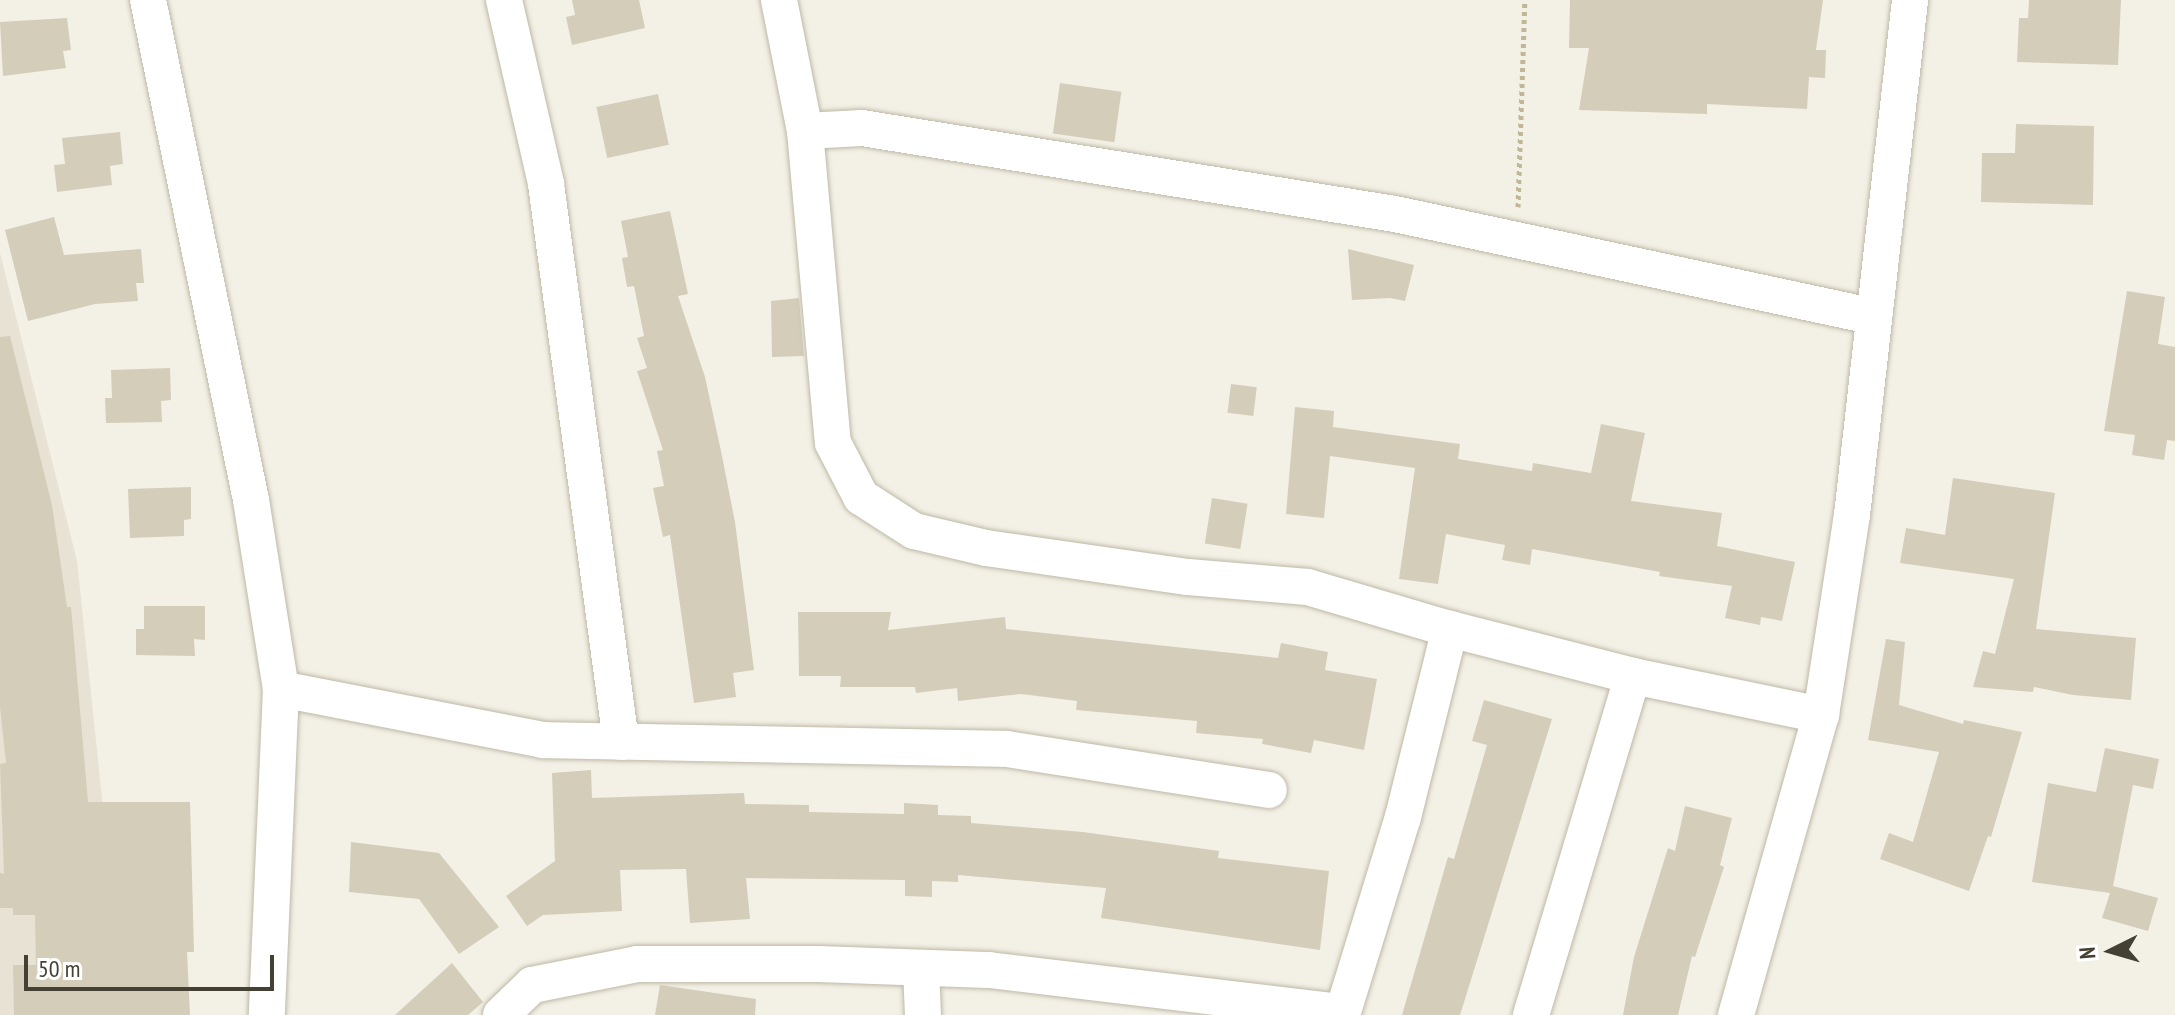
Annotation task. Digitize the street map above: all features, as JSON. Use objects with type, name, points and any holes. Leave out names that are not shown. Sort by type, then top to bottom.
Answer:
[{"type":"street","points":[[148,0],[251,500],[281,689],[267,1015]]},
{"type":"street","points":[[504,0],[546,184],[621,742]]},
{"type":"street","points":[[779,0],[805,131],[833,443],[861,497],[914,531],[986,548],[1188,577],[1308,587],[1450,629],[1633,676],[1821,715]]},
{"type":"street","points":[[1736,1015],[1821,715],[1852,515],[1910,0]]},
{"type":"street","points":[[805,131],[862,128],[1395,214],[1874,317]]},
{"type":"street","points":[[501,1015],[532,985],[637,964],[1004,972],[1342,1014],[1403,817],[1450,629]]},
{"type":"street","points":[[1531,1015],[1633,676]]},
{"type":"street","points":[[281,689],[543,740],[1007,749],[1269,790]]},
{"type":"street","points":[[921,968],[923,1015]]},
{"type":"path","points":[[1516,239],[1525,0]]},
{"type":"shaded area","points":[[0,253],[77,561],[105,826],[107,1015],[0,1015]]},
{"type":"building","points":[[572,0],[639,0],[645,28],[572,45],[566,17],[575,15]]},
{"type":"building","points":[[1570,0],[1823,0],[1816,50],[1826,50],[1825,78],[1809,77],[1807,109],[1707,104],[1707,114],[1579,110],[1589,48],[1569,48]]},
{"type":"building","points":[[2029,0],[2121,0],[2118,65],[2017,62],[2019,18],[2028,18]]},
{"type":"building","points":[[67,18],[71,50],[63,51],[66,68],[3,76],[0,22]]},
{"type":"building","points":[[1060,83],[1121,92],[1114,142],[1053,134]]},
{"type":"building","points":[[658,94],[669,145],[607,158],[596,107]]},
{"type":"building","points":[[2016,124],[2094,126],[2093,205],[1981,202],[1982,153],[2015,153]]},
{"type":"building","points":[[120,132],[123,164],[110,166],[112,185],[57,192],[54,165],[65,164],[62,138]]},
{"type":"building","points":[[670,211],[688,294],[678,296],[705,377],[735,522],[754,670],[733,673],[736,697],[694,703],[670,535],[663,537],[653,488],[664,486],[657,451],[663,450],[637,371],[647,368],[637,338],[644,336],[634,286],[627,287],[622,258],[628,257],[621,221]]},
{"type":"building","points":[[54,217],[64,255],[141,249],[144,283],[136,283],[138,301],[95,304],[28,321],[5,230]]},
{"type":"building","points":[[1348,249],[1414,265],[1405,301],[1390,298],[1352,300]]},
{"type":"building","points":[[2127,291],[2165,297],[2158,344],[2175,347],[2175,441],[2167,440],[2164,460],[2132,455],[2135,435],[2104,431]]},
{"type":"building","points":[[799,298],[804,356],[772,357],[771,301]]},
{"type":"building","points":[[10,336],[52,505],[67,607],[71,607],[88,802],[190,802],[194,952],[187,952],[190,1015],[14,1015],[13,965],[36,965],[35,915],[13,915],[13,908],[0,908],[0,873],[4,874],[0,764],[6,763],[0,707],[0,337]]},
{"type":"building","points":[[170,368],[171,400],[161,401],[162,422],[106,423],[105,398],[112,398],[111,370]]},
{"type":"building","points":[[1231,384],[1257,387],[1253,416],[1227,413]]},
{"type":"building","points":[[1295,407],[1334,411],[1333,427],[1460,444],[1458,459],[1532,471],[1533,463],[1591,473],[1601,424],[1645,433],[1631,501],[1722,513],[1717,546],[1795,562],[1782,621],[1761,617],[1760,625],[1725,618],[1732,586],[1659,576],[1660,572],[1532,549],[1530,565],[1502,560],[1505,545],[1446,534],[1438,584],[1399,579],[1415,468],[1330,456],[1324,518],[1286,514]]},
{"type":"building","points":[[1953,478],[2055,493],[2036,629],[2136,638],[2131,700],[2073,695],[2034,687],[2033,692],[1973,687],[1983,651],[1995,654],[2014,579],[1900,563],[1906,528],[1945,535]]},
{"type":"building","points":[[191,487],[191,519],[184,520],[184,536],[130,538],[128,489]]},
{"type":"building","points":[[1212,498],[1248,504],[1240,549],[1205,543]]},
{"type":"building","points":[[144,606],[205,606],[205,640],[194,639],[195,656],[136,655],[136,629],[144,629]]},
{"type":"building","points":[[798,612],[891,612],[888,630],[1005,617],[1006,629],[1278,658],[1281,643],[1328,652],[1325,670],[1377,679],[1364,750],[1314,740],[1311,753],[1262,744],[1263,739],[1196,733],[1197,721],[1076,710],[1077,701],[1021,694],[958,701],[957,688],[916,693],[915,687],[840,687],[841,676],[799,676]]},
{"type":"building","points":[[1886,639],[1905,642],[1899,705],[1963,724],[1964,720],[2022,732],[1991,837],[1988,836],[1969,891],[1880,859],[1889,833],[1913,842],[1939,752],[1868,740]]},
{"type":"building","points":[[1484,700],[1552,719],[1460,1015],[1402,1015],[1448,857],[1454,859],[1487,745],[1472,741]]},
{"type":"building","points":[[2105,748],[2159,759],[2153,789],[2133,785],[2113,886],[2158,898],[2148,931],[2102,918],[2110,893],[2032,882],[2048,783],[2096,792]]},
{"type":"building","points":[[591,770],[592,798],[744,793],[745,804],[809,805],[809,812],[904,814],[904,803],[938,805],[938,815],[971,816],[971,823],[1083,832],[1219,851],[1218,858],[1329,871],[1320,950],[1101,918],[1106,888],[958,875],[958,882],[932,881],[932,897],[905,896],[905,880],[746,878],[750,919],[690,923],[686,869],[620,870],[622,911],[543,915],[527,926],[506,896],[555,861],[552,773]]},
{"type":"building","points":[[1685,806],[1732,818],[1720,865],[1724,867],[1695,957],[1692,956],[1678,1015],[1623,1015],[1634,957],[1668,848],[1675,851]]},
{"type":"building","points":[[351,842],[439,853],[499,927],[459,954],[419,899],[349,892]]},
{"type":"building","points":[[452,963],[483,1002],[468,1015],[395,1015]]},
{"type":"building","points":[[660,985],[756,999],[755,1015],[655,1015]]}]
